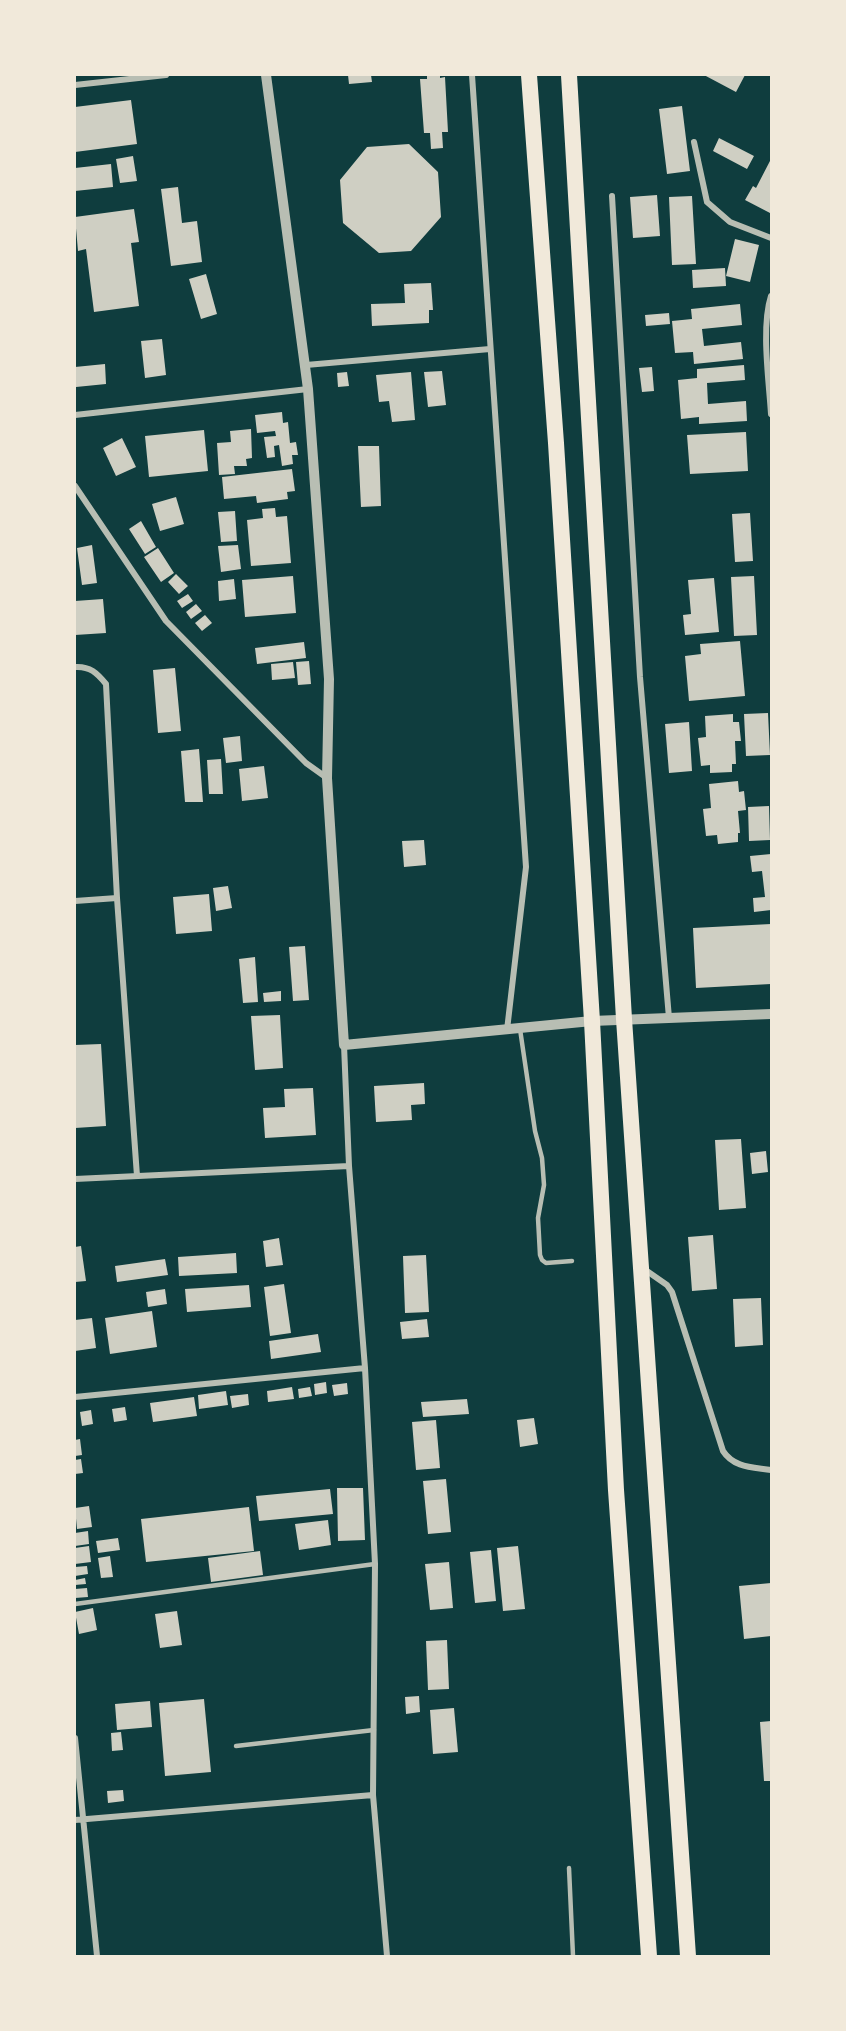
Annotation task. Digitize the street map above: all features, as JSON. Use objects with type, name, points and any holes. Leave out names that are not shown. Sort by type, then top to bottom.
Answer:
[{"type":"highway","points":[[529,75],[556,443],[592,1021],[616,1490],[649,1956]]},
{"type":"highway","points":[[569,75],[624,1019],[688,1956]]},
{"type":"street","points":[[75,85],[166,75]]},
{"type":"street","points":[[266,75],[306,365],[329,679],[327,778],[344,1045],[349,1166],[365,1368],[375,1564],[373,1795],[387,1956]]},
{"type":"street","points":[[472,75],[526,867],[506,1031]]},
{"type":"street","points":[[694,142],[707,202],[730,222],[771,238]]},
{"type":"street","points":[[612,196],[640,677],[669,1018]]},
{"type":"street","points":[[771,296],[767,328],[771,414]]},
{"type":"street","points":[[306,365],[490,349]]},
{"type":"street","points":[[75,415],[308,389]]},
{"type":"street","points":[[75,486],[166,621],[306,763],[327,778]]},
{"type":"street","points":[[75,667],[85,666],[91,669],[106,684],[117,898],[137,1176]]},
{"type":"street","points":[[75,901],[117,898]]},
{"type":"street","points":[[344,1045],[592,1021],[771,1014]]},
{"type":"street","points":[[75,1179],[349,1166]]},
{"type":"street","points":[[641,1267],[667,1285],[672,1292],[723,1451],[729,1460],[771,1470]]},
{"type":"street","points":[[75,1397],[365,1368]]},
{"type":"street","points":[[75,1738],[97,1956]]},
{"type":"street","points":[[75,1820],[373,1795]]},
{"type":"lane","points":[[520,1029],[535,1131],[542,1158],[544,1185],[538,1218],[540,1255],[546,1263],[572,1261]]},
{"type":"lane","points":[[75,1604],[375,1564]]},
{"type":"lane","points":[[236,1746],[374,1730]]},
{"type":"lane","points":[[568,1868],[573,1956]]},
{"type":"building","points":[[348,75],[371,75],[372,82],[349,84]]},
{"type":"building","points":[[427,75],[445,77],[448,132],[442,132],[443,148],[431,149],[430,133],[424,133],[420,79],[427,79]]},
{"type":"building","points":[[704,75],[745,75],[736,92]]},
{"type":"building","points":[[131,100],[137,144],[75,152],[75,107]]},
{"type":"building","points":[[682,106],[690,171],[667,174],[659,109]]},
{"type":"building","points":[[719,138],[754,156],[747,169],[713,151]]},
{"type":"building","points":[[409,144],[438,172],[441,217],[411,251],[379,253],[343,223],[340,180],[367,147]]},
{"type":"building","points":[[133,156],[137,181],[120,183],[116,159]]},
{"type":"building","points":[[771,159],[770,213],[745,200],[753,186],[756,188]]},
{"type":"building","points":[[111,164],[113,187],[75,191],[75,168]]},
{"type":"building","points":[[178,187],[182,223],[197,221],[202,262],[171,266],[161,189]]},
{"type":"building","points":[[657,195],[660,236],[633,238],[630,197]]},
{"type":"building","points":[[692,196],[696,264],[672,265],[669,197]]},
{"type":"building","points":[[134,209],[139,242],[131,243],[139,306],[94,312],[86,249],[78,251],[75,217]]},
{"type":"building","points":[[735,239],[759,245],[750,282],[726,276]]},
{"type":"building","points":[[725,268],[726,286],[693,288],[692,270]]},
{"type":"building","points":[[206,274],[217,314],[201,319],[189,279]]},
{"type":"building","points":[[431,283],[433,310],[429,310],[429,323],[372,326],[371,304],[405,303],[404,284]]},
{"type":"building","points":[[740,304],[742,325],[702,329],[704,346],[741,342],[743,359],[694,364],[693,352],[675,353],[672,321],[692,319],[691,309]]},
{"type":"building","points":[[669,313],[670,324],[646,326],[645,315]]},
{"type":"building","points":[[162,339],[166,375],[145,378],[141,341]]},
{"type":"building","points":[[105,364],[106,384],[76,387],[75,367]]},
{"type":"building","points":[[744,365],[745,380],[707,383],[708,404],[746,401],[747,421],[699,424],[699,417],[681,419],[678,380],[697,378],[697,369]]},
{"type":"building","points":[[652,367],[654,391],[642,392],[639,368]]},
{"type":"building","points":[[442,371],[446,405],[428,407],[424,372]]},
{"type":"building","points":[[347,372],[349,386],[338,387],[337,373]]},
{"type":"building","points":[[411,372],[415,420],[392,422],[389,401],[379,402],[376,375]]},
{"type":"building","points":[[282,412],[283,423],[288,422],[290,443],[296,442],[298,455],[292,455],[293,464],[282,466],[279,445],[274,446],[275,457],[267,458],[264,437],[276,436],[275,431],[257,433],[255,415]]},
{"type":"building","points":[[251,429],[252,458],[246,459],[247,466],[234,466],[235,474],[219,475],[217,443],[231,442],[230,431]]},
{"type":"building","points":[[204,430],[208,471],[149,477],[145,436]]},
{"type":"building","points":[[746,432],[748,471],[690,474],[687,435]]},
{"type":"building","points":[[122,438],[136,467],[116,476],[103,448]]},
{"type":"building","points":[[358,446],[379,446],[381,506],[361,507]]},
{"type":"building","points":[[292,469],[295,491],[287,492],[288,499],[257,503],[256,496],[224,499],[222,477]]},
{"type":"building","points":[[176,497],[184,524],[160,531],[152,504]]},
{"type":"building","points":[[275,508],[276,517],[287,516],[291,563],[251,566],[247,520],[263,518],[262,509]]},
{"type":"building","points":[[235,511],[237,541],[221,542],[218,512]]},
{"type":"building","points":[[750,513],[753,561],[735,562],[732,514]]},
{"type":"building","points":[[141,521],[156,547],[145,554],[129,529]]},
{"type":"building","points":[[92,545],[97,583],[82,585],[77,548]]},
{"type":"building","points":[[238,545],[241,569],[221,572],[218,546]]},
{"type":"building","points":[[158,548],[174,573],[161,582],[144,557]]},
{"type":"building","points":[[176,574],[188,586],[179,594],[168,582]]},
{"type":"building","points":[[293,576],[296,613],[245,617],[242,580]]},
{"type":"building","points":[[754,576],[757,635],[734,636],[731,577]]},
{"type":"building","points":[[714,578],[719,632],[685,635],[683,615],[691,614],[688,580]]},
{"type":"building","points":[[234,579],[236,599],[219,601],[218,581]]},
{"type":"building","points":[[188,594],[193,601],[182,608],[177,601]]},
{"type":"building","points":[[103,599],[106,633],[75,635],[75,601]]},
{"type":"building","points":[[196,604],[202,611],[191,619],[186,612]]},
{"type":"building","points":[[205,615],[212,623],[202,631],[195,623]]},
{"type":"building","points":[[740,641],[745,696],[689,701],[685,656],[701,654],[700,644]]},
{"type":"building","points":[[304,642],[306,658],[257,664],[255,648]]},
{"type":"building","points":[[309,661],[311,684],[298,685],[296,662]]},
{"type":"building","points":[[293,662],[295,678],[272,680],[271,664]]},
{"type":"building","points":[[175,668],[181,731],[158,733],[153,670]]},
{"type":"building","points":[[768,713],[770,755],[746,756],[744,714]]},
{"type":"building","points":[[733,714],[733,722],[739,722],[741,741],[735,741],[736,764],[732,764],[732,772],[710,773],[710,765],[701,766],[698,738],[706,737],[705,716]]},
{"type":"building","points":[[689,722],[692,771],[669,773],[665,724]]},
{"type":"building","points":[[240,736],[242,761],[226,763],[223,738]]},
{"type":"building","points":[[199,749],[203,802],[185,802],[181,751]]},
{"type":"building","points":[[221,759],[223,794],[209,794],[207,760]]},
{"type":"building","points":[[264,766],[268,798],[242,801],[239,769]]},
{"type":"building","points":[[738,781],[739,792],[744,791],[746,810],[738,811],[740,833],[738,833],[738,842],[718,844],[717,835],[706,836],[703,809],[711,808],[709,784]]},
{"type":"building","points":[[769,806],[770,840],[749,841],[748,807]]},
{"type":"building","points":[[424,840],[426,865],[404,867],[402,841]]},
{"type":"building","points":[[771,854],[771,910],[754,912],[753,898],[765,897],[762,871],[752,872],[750,856]]},
{"type":"building","points":[[228,886],[232,908],[216,911],[213,888]]},
{"type":"building","points":[[209,894],[212,931],[176,934],[173,897]]},
{"type":"building","points":[[771,924],[771,984],[696,988],[693,928]]},
{"type":"building","points":[[305,946],[309,1000],[293,1001],[289,947]]},
{"type":"building","points":[[255,957],[258,1002],[243,1003],[239,959]]},
{"type":"building","points":[[281,991],[281,1001],[264,1002],[263,993]]},
{"type":"building","points":[[280,1015],[283,1068],[255,1070],[251,1016]]},
{"type":"building","points":[[101,1044],[106,1126],[75,1128],[75,1045]]},
{"type":"building","points":[[424,1083],[425,1104],[411,1105],[412,1120],[376,1122],[374,1086]]},
{"type":"building","points":[[313,1088],[316,1135],[265,1138],[263,1108],[285,1107],[284,1089]]},
{"type":"building","points":[[741,1139],[746,1208],[719,1210],[715,1140]]},
{"type":"building","points":[[766,1151],[768,1172],[752,1174],[750,1153]]},
{"type":"building","points":[[713,1235],[717,1289],[692,1291],[688,1237]]},
{"type":"building","points":[[279,1238],[283,1265],[266,1267],[263,1241]]},
{"type":"building","points":[[81,1246],[86,1281],[75,1282],[75,1247]]},
{"type":"building","points":[[236,1253],[237,1273],[179,1276],[178,1257]]},
{"type":"building","points":[[426,1255],[429,1312],[405,1313],[403,1256]]},
{"type":"building","points":[[165,1259],[168,1275],[117,1282],[115,1266]]},
{"type":"building","points":[[284,1284],[291,1333],[270,1336],[264,1287]]},
{"type":"building","points":[[249,1285],[251,1307],[187,1312],[185,1289]]},
{"type":"building","points":[[165,1289],[167,1304],[148,1307],[146,1292]]},
{"type":"building","points":[[761,1298],[763,1345],[735,1347],[733,1299]]},
{"type":"building","points":[[152,1311],[157,1347],[110,1354],[105,1318]]},
{"type":"building","points":[[92,1318],[96,1348],[75,1351],[75,1320]]},
{"type":"building","points":[[427,1319],[429,1337],[402,1339],[400,1322]]},
{"type":"building","points":[[318,1334],[321,1352],[271,1359],[269,1341]]},
{"type":"building","points":[[326,1382],[327,1393],[315,1395],[314,1384]]},
{"type":"building","points":[[347,1383],[348,1394],[334,1396],[332,1385]]},
{"type":"building","points":[[292,1387],[294,1399],[268,1402],[267,1391]]},
{"type":"building","points":[[310,1387],[312,1396],[299,1398],[298,1389]]},
{"type":"building","points":[[226,1391],[228,1405],[199,1409],[198,1395]]},
{"type":"building","points":[[248,1394],[249,1405],[232,1408],[230,1396]]},
{"type":"building","points":[[194,1397],[197,1416],[153,1422],[150,1403]]},
{"type":"building","points":[[467,1399],[469,1414],[423,1417],[421,1402]]},
{"type":"building","points":[[125,1407],[127,1420],[114,1422],[112,1409]]},
{"type":"building","points":[[91,1410],[93,1424],[82,1426],[80,1412]]},
{"type":"building","points":[[534,1418],[538,1444],[520,1447],[517,1420]]},
{"type":"building","points":[[436,1420],[440,1468],[416,1470],[412,1422]]},
{"type":"building","points":[[80,1439],[82,1455],[75,1456],[75,1440]]},
{"type":"building","points":[[81,1459],[83,1473],[75,1474],[75,1460]]},
{"type":"building","points":[[446,1479],[451,1532],[428,1534],[423,1481]]},
{"type":"building","points":[[337,1488],[363,1488],[365,1540],[338,1541]]},
{"type":"building","points":[[330,1489],[333,1514],[259,1521],[256,1496]]},
{"type":"building","points":[[89,1506],[92,1527],[77,1529],[75,1508]]},
{"type":"building","points":[[249,1507],[254,1551],[146,1562],[141,1519]]},
{"type":"building","points":[[328,1520],[331,1545],[299,1550],[295,1524]]},
{"type":"building","points":[[88,1531],[89,1544],[75,1546],[75,1533]]},
{"type":"building","points":[[118,1538],[120,1550],[98,1553],[96,1541]]},
{"type":"building","points":[[89,1546],[91,1562],[75,1564],[75,1548]]},
{"type":"building","points":[[518,1546],[525,1609],[503,1611],[497,1548]]},
{"type":"building","points":[[491,1550],[496,1601],[475,1603],[470,1552]]},
{"type":"building","points":[[260,1551],[263,1575],[211,1582],[208,1558]]},
{"type":"building","points":[[110,1556],[113,1577],[101,1578],[98,1558]]},
{"type":"building","points":[[449,1562],[453,1608],[430,1610],[425,1564]]},
{"type":"building","points":[[87,1566],[88,1574],[75,1576],[75,1567]]},
{"type":"building","points":[[85,1578],[86,1584],[75,1585],[75,1580]]},
{"type":"building","points":[[771,1583],[771,1636],[744,1639],[739,1586]]},
{"type":"building","points":[[87,1588],[88,1597],[75,1598],[75,1589]]},
{"type":"building","points":[[93,1608],[97,1630],[79,1634],[75,1612]]},
{"type":"building","points":[[177,1611],[182,1645],[160,1648],[155,1614]]},
{"type":"building","points":[[447,1640],[449,1689],[428,1690],[426,1641]]},
{"type":"building","points":[[419,1696],[420,1712],[406,1714],[405,1697]]},
{"type":"building","points":[[204,1699],[211,1772],[165,1776],[159,1703]]},
{"type":"building","points":[[150,1701],[152,1727],[117,1730],[115,1704]]},
{"type":"building","points":[[454,1708],[458,1752],[433,1754],[430,1710]]},
{"type":"building","points":[[771,1721],[771,1781],[764,1781],[760,1722]]},
{"type":"building","points":[[121,1732],[123,1750],[112,1751],[111,1733]]},
{"type":"building","points":[[123,1790],[124,1801],[108,1803],[107,1791]]}]
